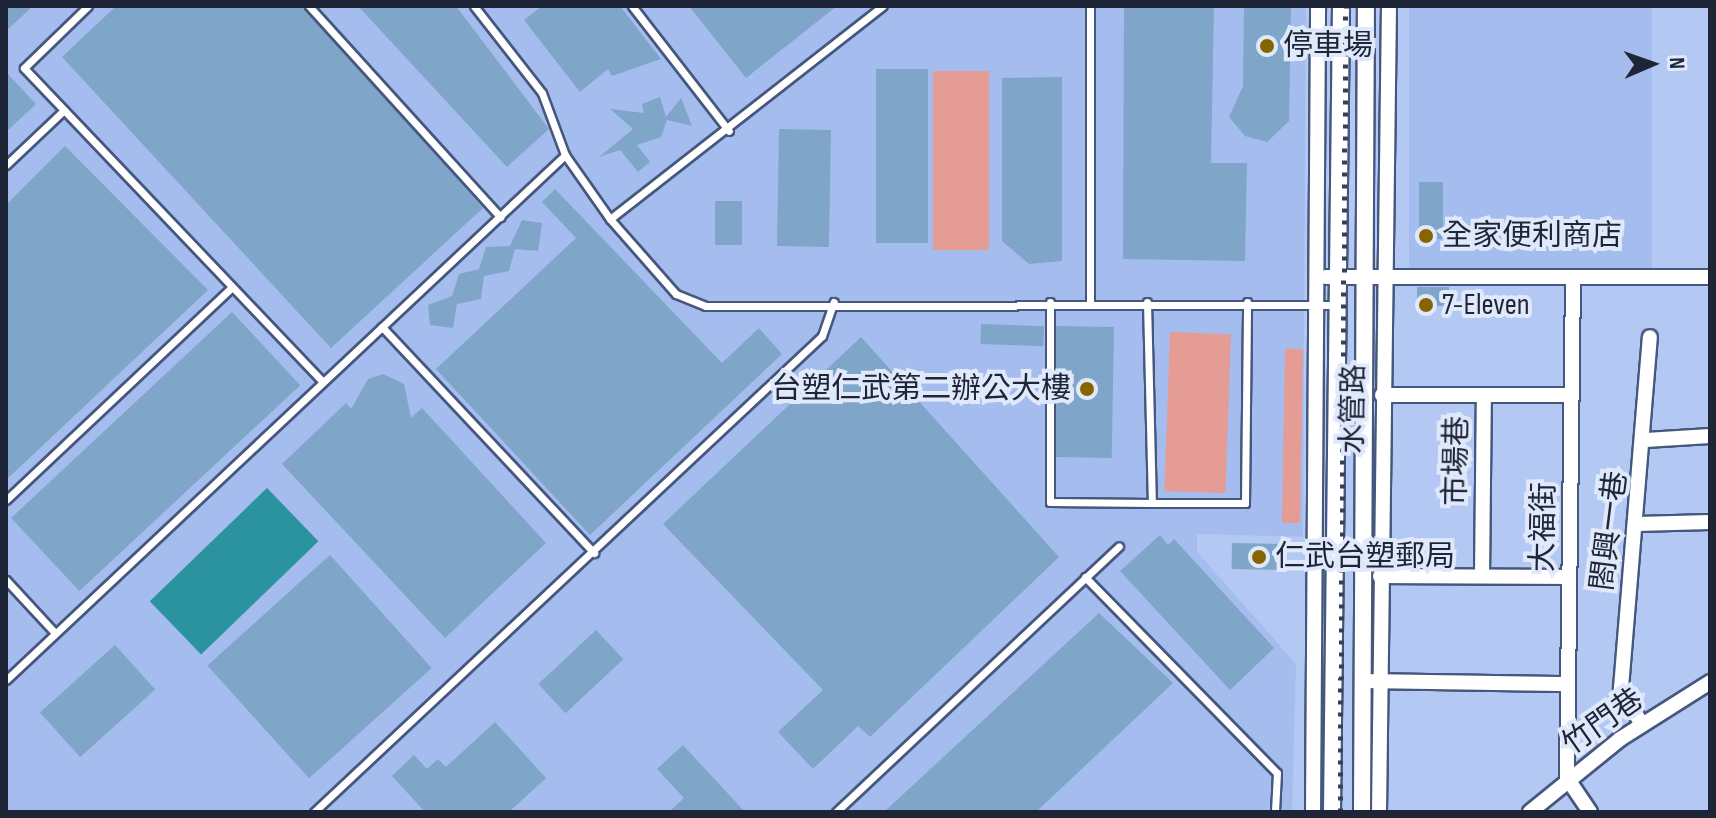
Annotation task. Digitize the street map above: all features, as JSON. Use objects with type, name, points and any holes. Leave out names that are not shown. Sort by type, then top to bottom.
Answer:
[{"type":"street","name":"水管路","points":[[1313,812],[1318,6]]},
{"type":"street","name":"水管路","points":[[1332,812],[1341,6]]},
{"type":"street","name":"水管路","points":[[1366,6],[1364,277],[1372,681],[1379,812]]},
{"type":"street","name":"水管路","points":[[1362,812],[1380,576],[1389,6]]},
{"type":"street","points":[[1316,277],[1710,277]]},
{"type":"street","name":"大福街","points":[[1567,778],[1573,277]]},
{"type":"street","name":"閤興一巷","points":[[1642,725],[1621,688],[1646,440],[1650,337]]},
{"type":"street","points":[[1382,395],[1571,395]]},
{"type":"street","name":"市場巷","points":[[1482,576],[1484,395]]},
{"type":"street","points":[[1646,440],[1710,436]]},
{"type":"street","points":[[1637,524],[1710,522]]},
{"type":"street","points":[[1380,576],[1569,577]]},
{"type":"street","points":[[1372,681],[1568,684]]},
{"type":"street","name":"竹門巷","points":[[1530,812],[1567,778],[1710,682]]},
{"type":"street","points":[[1567,778],[1590,812]]},
{"type":"lane","points":[[88,6],[24,68],[61,113],[322,381]]},
{"type":"lane","points":[[309,6],[500,217]]},
{"type":"lane","points":[[474,6],[542,93],[565,155],[610,219],[676,294],[706,306],[834,302],[1247,302],[1339,305]]},
{"type":"lane","points":[[632,6],[729,131]]},
{"type":"lane","points":[[610,219],[729,131],[883,6]]},
{"type":"lane","points":[[1090,6],[1090,302]]},
{"type":"lane","points":[[6,165],[61,113]]},
{"type":"lane","points":[[6,680],[565,155]]},
{"type":"lane","points":[[6,500],[231,288]]},
{"type":"lane","points":[[314,812],[594,553],[822,336],[834,302]]},
{"type":"lane","points":[[1050,302],[1050,502],[1152,503],[1245,503],[1247,302]]},
{"type":"lane","points":[[1147,302],[1152,503]]},
{"type":"lane","points":[[382,327],[594,553]]},
{"type":"lane","points":[[836,812],[1119,546]]},
{"type":"lane","points":[[1085,577],[1277,773],[1275,812]]},
{"type":"lane","points":[[6,580],[55,633]]},
{"type":"shaded area","points":[[6,6],[1306,6],[1303,537],[1197,534],[1197,552],[1296,664],[1292,812],[6,812]]},
{"type":"shaded area","points":[[1409,6],[1652,6],[1652,284],[1409,284]]},
{"type":"shaded area","points":[[933,71],[989,71],[989,250],[933,250]]},
{"type":"shaded area","points":[[1170,332],[1231,334],[1225,493],[1164,491]]},
{"type":"shaded area","points":[[1285,349],[1303,349],[1300,523],[1282,523]]},
{"type":"shaded area","points":[[267,488],[318,541],[201,654],[150,601]]},
{"type":"building","points":[[6,6],[33,6],[6,31]]},
{"type":"building","points":[[116,6],[303,6],[483,208],[331,348],[62,57]]},
{"type":"building","points":[[358,6],[456,6],[549,129],[507,167]]},
{"type":"building","points":[[542,6],[620,6],[661,59],[612,76],[608,69],[580,92],[524,20]]},
{"type":"building","points":[[689,6],[837,6],[746,78]]},
{"type":"building","points":[[1124,6],[1214,6],[1211,163],[1247,163],[1245,261],[1123,259]]},
{"type":"building","name":"停車場","points":[[1244,6],[1291,6],[1289,121],[1267,142],[1245,136],[1229,117],[1243,86]]},
{"type":"building","points":[[876,69],[928,69],[928,243],[876,243]]},
{"type":"building","points":[[6,72],[36,104],[6,132]]},
{"type":"building","points":[[1062,77],[1062,261],[1029,264],[1002,241],[1002,78]]},
{"type":"building","points":[[660,97],[666,117],[681,98],[692,126],[667,120],[661,137],[637,145],[650,162],[638,172],[620,150],[599,157],[633,129],[610,109],[644,113],[642,104]]},
{"type":"building","points":[[779,129],[831,130],[829,247],[777,246]]},
{"type":"building","points":[[65,146],[208,290],[6,480],[6,205]]},
{"type":"building","points":[[1419,182],[1443,182],[1443,239],[1419,239]]},
{"type":"building","points":[[555,189],[722,363],[759,328],[782,354],[590,535],[436,369],[576,238],[542,202]]},
{"type":"building","points":[[715,201],[742,201],[742,245],[715,245]]},
{"type":"building","points":[[522,220],[542,223],[538,251],[515,249],[509,271],[484,276],[481,299],[457,304],[453,328],[430,325],[428,305],[452,296],[459,274],[479,269],[486,247],[510,246]]},
{"type":"building","points":[[1417,287],[1449,287],[1449,306],[1417,306]]},
{"type":"building","points":[[232,312],[300,385],[79,591],[11,518]]},
{"type":"building","points":[[981,324],[1044,326],[1043,346],[980,344]]},
{"type":"building","name":"台塑仁武第二辦公大樓","points":[[1056,326],[1114,327],[1112,458],[1054,457]]},
{"type":"building","points":[[861,337],[1059,557],[870,737],[858,726],[813,769],[778,732],[823,690],[663,524]]},
{"type":"building","points":[[383,374],[404,384],[411,418],[422,408],[546,543],[445,638],[282,464],[346,403],[351,409],[368,379]]},
{"type":"building","points":[[1160,535],[1168,545],[1174,539],[1274,648],[1230,690],[1120,571]]},
{"type":"building","name":"仁武台塑郵局","points":[[1232,543],[1286,544],[1286,570],[1232,569]]},
{"type":"building","points":[[330,555],[432,668],[309,778],[207,665]]},
{"type":"building","points":[[1099,613],[1173,683],[1036,812],[884,812]]},
{"type":"building","points":[[596,630],[623,659],[566,713],[538,684]]},
{"type":"building","points":[[115,645],[155,690],[80,757],[40,713]]},
{"type":"building","points":[[495,722],[546,778],[509,812],[425,812],[392,776],[414,755],[427,769],[438,759],[446,767]]},
{"type":"building","points":[[683,745],[745,812],[669,812],[684,798],[657,769]]},
{"type":"railway","points":[[1340,812],[1346,6]]},
{"type":"place","name":"停車場","points":[[1267,46]]},
{"type":"place","name":"全家便利商店","points":[[1426,236]]},
{"type":"place","name":"7-Eleven","points":[[1426,305]]},
{"type":"place","name":"台塑仁武第二辦公大樓","points":[[1087,389]]},
{"type":"place","name":"仁武台塑郵局","points":[[1259,557]]}]
